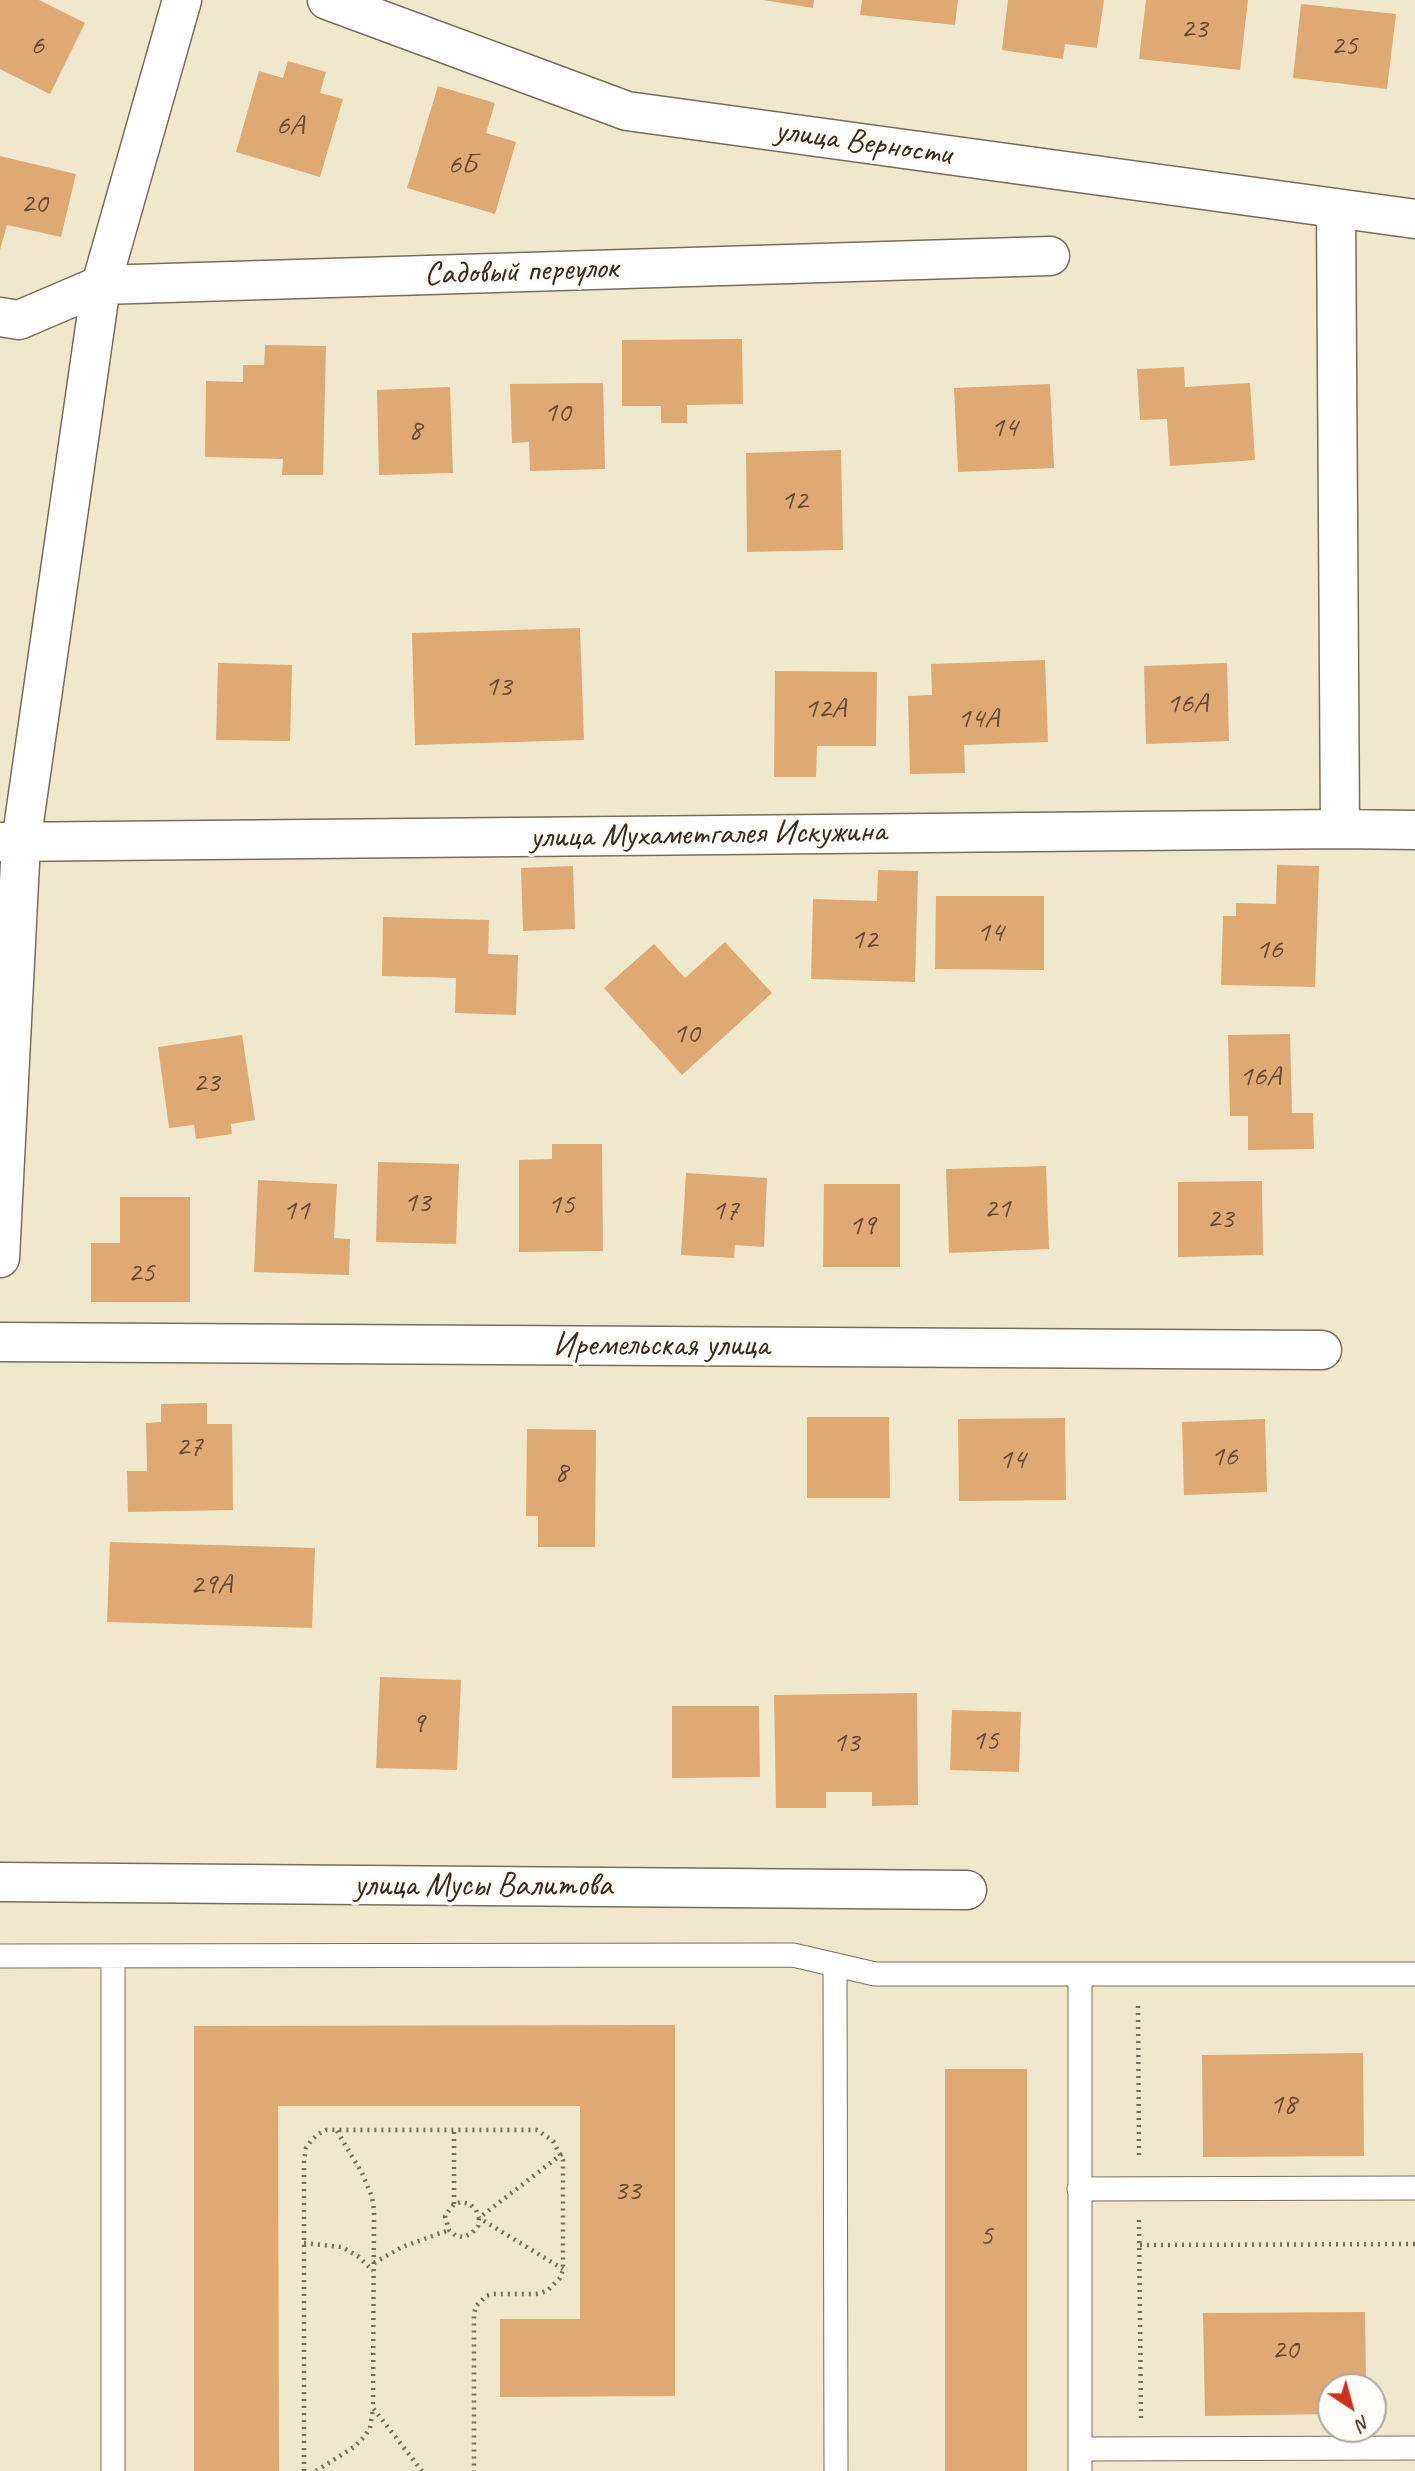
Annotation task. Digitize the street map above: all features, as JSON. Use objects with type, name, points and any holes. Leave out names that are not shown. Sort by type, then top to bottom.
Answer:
[{"type":"street","points":[[0,1258],[10,842],[101,285],[182,0]]},
{"type":"street","name":"улица Верности","points":[[327,0],[627,111],[1415,219]]},
{"type":"street","points":[[1336,208],[1340,829]]},
{"type":"street","name":"Садовый переулок","points":[[0,317],[19,320],[101,285],[1050,256]]},
{"type":"street","name":"улица Мухаметгалея Искужина","points":[[10,842],[1415,830]]},
{"type":"street","name":"Иремельская улица","points":[[0,1342],[1322,1350]]},
{"type":"street","name":"улица Мусы Валитова","points":[[0,1882],[967,1890]]},
{"type":"lane","points":[[0,1956],[779,1955],[802,1956],[875,1975],[1415,1974]]},
{"type":"lane","points":[[113,1956],[113,2471]]},
{"type":"lane","points":[[835,1965],[836,2471]]},
{"type":"lane","points":[[1080,1975],[1080,2460],[1415,2448]]},
{"type":"lane","points":[[1079,2189],[1415,2188]]},
{"type":"path","points":[[304,2471],[306,2148],[318,2134],[326,2130],[537,2130],[554,2141],[562,2154],[563,2270],[560,2278],[547,2291],[536,2294],[493,2294],[486,2296],[476,2306],[474,2471]]},
{"type":"path","points":[[316,2471],[354,2447],[364,2437],[370,2428],[373,2409],[372,2197],[362,2173],[336,2130]]},
{"type":"path","points":[[454,2130],[454,2204],[445,2216],[449,2230],[456,2236],[472,2233],[478,2226],[479,2218],[562,2154]]},
{"type":"path","points":[[454,2204],[470,2204],[479,2218],[563,2270]]},
{"type":"path","points":[[374,2263],[402,2247],[449,2230]]},
{"type":"path","points":[[304,2243],[341,2247],[359,2257],[374,2271]]},
{"type":"path","points":[[1140,2245],[1415,2244]]},
{"type":"path","points":[[373,2409],[422,2471]]},
{"type":"building","points":[[0,0],[39,0],[85,23],[50,94],[0,69]]},
{"type":"building","points":[[763,0],[814,0],[813,8]]},
{"type":"building","points":[[862,0],[958,0],[955,25],[860,15]]},
{"type":"building","points":[[1008,0],[1104,0],[1097,48],[1065,44],[1063,59],[1002,50]]},
{"type":"building","points":[[1146,0],[1248,0],[1240,70],[1139,59]]},
{"type":"building","points":[[1301,4],[1396,14],[1387,89],[1293,78]]},
{"type":"building","points":[[288,61],[326,72],[320,93],[343,99],[320,177],[236,152],[259,71],[283,78]]},
{"type":"building","points":[[438,86],[495,103],[486,133],[516,142],[495,214],[407,188]]},
{"type":"building","points":[[0,156],[76,174],[61,237],[7,225],[0,250]]},
{"type":"building","points":[[742,339],[743,404],[687,405],[687,423],[661,423],[661,406],[622,406],[622,340]]},
{"type":"building","points":[[265,345],[326,346],[323,475],[282,475],[283,459],[205,457],[206,381],[243,382],[243,365],[264,365]]},
{"type":"building","points":[[1184,367],[1185,387],[1250,383],[1255,460],[1170,466],[1167,419],[1140,420],[1137,369]]},
{"type":"building","points":[[603,383],[605,469],[530,471],[529,442],[512,443],[510,384]]},
{"type":"building","points":[[1050,384],[1054,468],[958,472],[954,388]]},
{"type":"building","points":[[450,387],[453,473],[379,475],[377,390]]},
{"type":"building","points":[[841,450],[843,550],[747,552],[746,453]]},
{"type":"building","points":[[580,628],[584,740],[415,745],[412,633]]},
{"type":"building","points":[[1045,660],[1048,742],[964,745],[965,773],[910,774],[908,696],[932,695],[931,664]]},
{"type":"building","points":[[218,663],[292,665],[290,741],[216,740]]},
{"type":"building","points":[[1227,663],[1229,741],[1146,744],[1144,666]]},
{"type":"building","points":[[775,671],[877,672],[876,746],[817,746],[816,777],[774,777]]},
{"type":"building","points":[[1277,865],[1319,866],[1315,987],[1221,985],[1223,916],[1236,916],[1236,903],[1276,904]]},
{"type":"building","points":[[573,866],[575,929],[523,931],[521,868]]},
{"type":"building","points":[[878,870],[918,871],[915,982],[811,979],[813,899],[877,901]]},
{"type":"building","points":[[936,896],[1044,896],[1044,970],[935,969]]},
{"type":"building","points":[[383,917],[489,920],[488,954],[518,955],[516,1015],[455,1013],[456,978],[382,976]]},
{"type":"building","points":[[725,942],[772,993],[682,1075],[604,988],[654,944],[685,978]]},
{"type":"building","points":[[1290,1034],[1292,1113],[1313,1113],[1314,1149],[1248,1150],[1248,1116],[1230,1116],[1228,1035]]},
{"type":"building","points":[[242,1035],[255,1120],[231,1124],[232,1134],[196,1139],[194,1125],[169,1128],[158,1047]]},
{"type":"building","points":[[552,1144],[602,1144],[603,1251],[519,1252],[519,1160],[552,1159]]},
{"type":"building","points":[[378,1162],[459,1164],[456,1244],[376,1242]]},
{"type":"building","points":[[1046,1166],[1049,1249],[949,1253],[946,1169]]},
{"type":"building","points":[[686,1173],[767,1178],[764,1247],[735,1245],[734,1258],[681,1255]]},
{"type":"building","points":[[258,1180],[337,1184],[334,1238],[350,1239],[349,1275],[254,1272]]},
{"type":"building","points":[[1262,1181],[1263,1255],[1178,1257],[1178,1182]]},
{"type":"building","points":[[824,1184],[900,1184],[900,1267],[823,1267]]},
{"type":"building","points":[[120,1197],[190,1197],[190,1302],[91,1302],[91,1243],[120,1243]]},
{"type":"building","points":[[207,1403],[207,1424],[232,1424],[233,1510],[128,1512],[127,1471],[147,1471],[146,1423],[161,1422],[161,1404]]},
{"type":"building","points":[[807,1417],[889,1417],[890,1498],[807,1498]]},
{"type":"building","points":[[1065,1418],[1066,1500],[959,1501],[958,1419]]},
{"type":"building","points":[[1265,1419],[1267,1492],[1184,1495],[1182,1422]]},
{"type":"building","points":[[527,1429],[596,1430],[595,1547],[538,1547],[538,1516],[526,1516]]},
{"type":"building","points":[[110,1542],[315,1548],[312,1628],[107,1622]]},
{"type":"building","points":[[380,1677],[461,1680],[457,1770],[376,1768]]},
{"type":"building","points":[[917,1693],[918,1805],[872,1806],[872,1792],[826,1792],[826,1808],[776,1808],[774,1695]]},
{"type":"building","points":[[672,1706],[759,1706],[760,1777],[672,1778]]},
{"type":"building","points":[[952,1710],[1021,1712],[1019,1772],[950,1770]]},
{"type":"building","points":[[675,2025],[675,2396],[500,2397],[500,2319],[580,2319],[580,2106],[278,2106],[279,2471],[194,2471],[194,2026]]},
{"type":"building","points":[[1363,2053],[1364,2156],[1203,2157],[1202,2055]]},
{"type":"building","points":[[945,2069],[1027,2069],[1027,2471],[945,2471]]},
{"type":"building","points":[[1365,2312],[1366,2373],[1317,2373],[1317,2414],[1205,2416],[1203,2313]]}]
